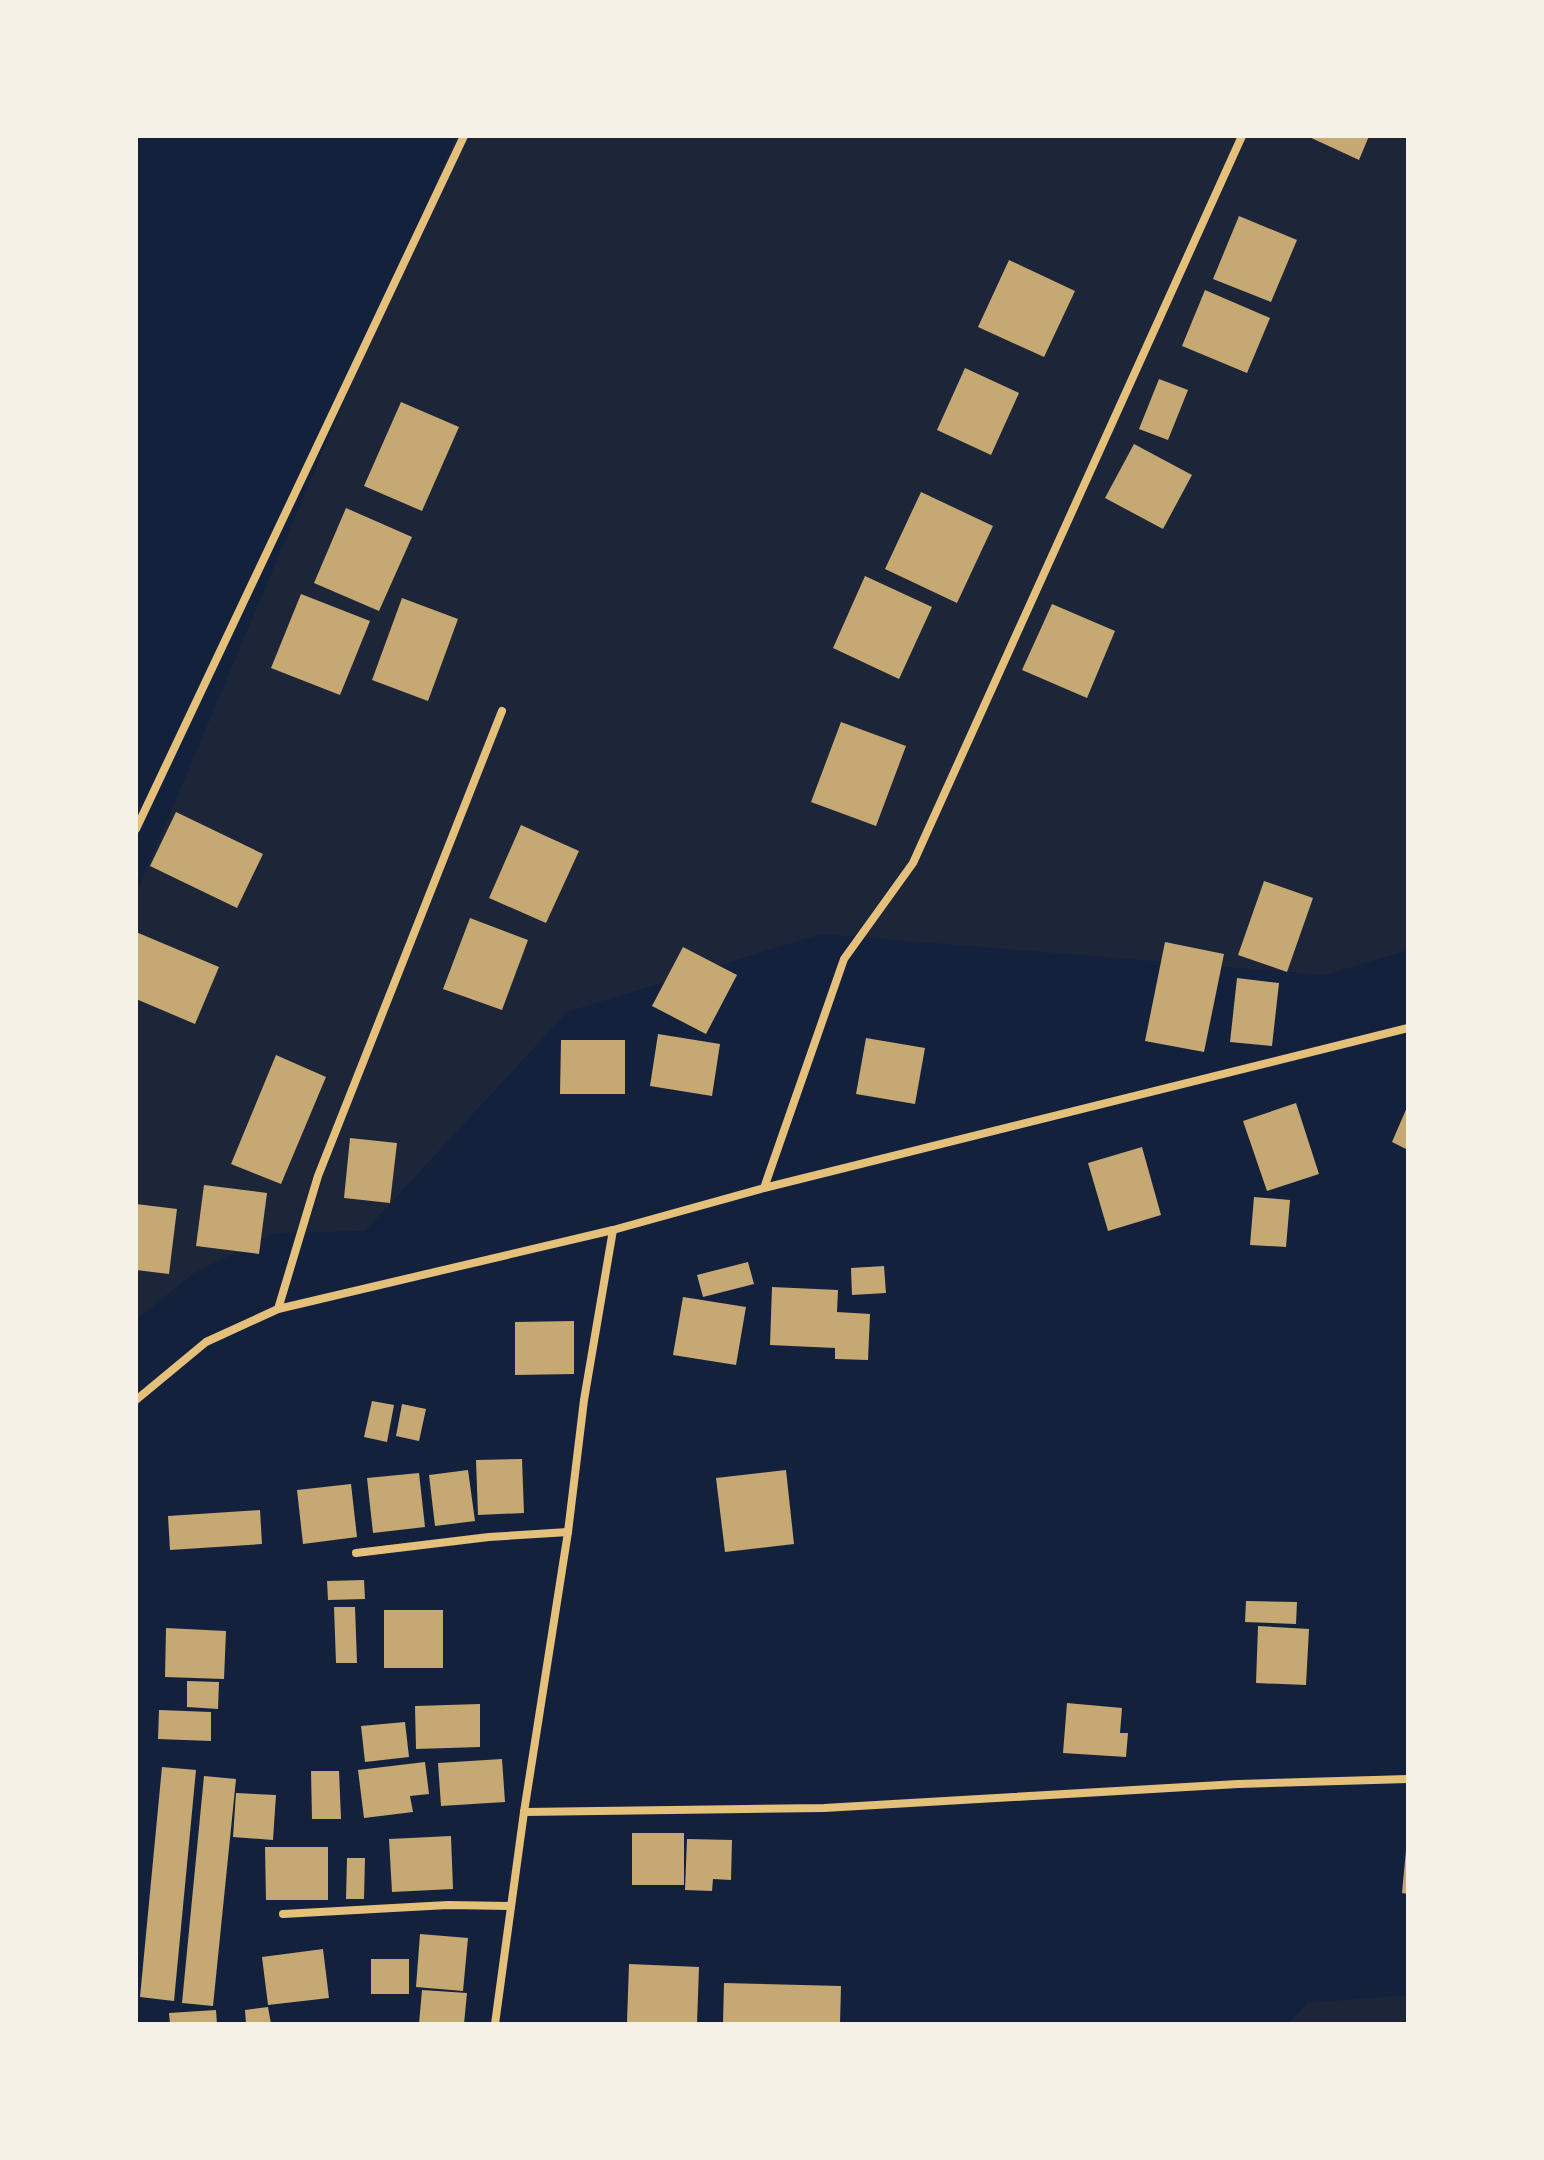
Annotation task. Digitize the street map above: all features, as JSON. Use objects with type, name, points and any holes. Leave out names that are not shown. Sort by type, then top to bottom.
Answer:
[{"type":"street","points":[[136,829],[464,136]]},
{"type":"street","points":[[764,1188],[844,959],[913,863],[1242,136]]},
{"type":"street","points":[[278,1309],[318,1176],[502,711]]},
{"type":"street","points":[[136,1400],[206,1342],[278,1309],[613,1230],[764,1188],[1408,1028]]},
{"type":"street","points":[[495,2024],[510,1906],[568,1532],[584,1400],[613,1230]]},
{"type":"street","points":[[356,1553],[489,1537],[568,1532]]},
{"type":"street","points":[[524,1812],[824,1808],[1238,1784],[1408,1779]]},
{"type":"street","points":[[283,1914],[448,1905],[510,1906]]},
{"type":"shaded area","points":[[456,136],[1408,136],[1408,950],[1325,975],[821,934],[567,1012],[365,1231],[275,1233],[194,1273],[136,1320],[136,894]]},
{"type":"shaded area","points":[[1408,1995],[1408,2024],[1288,2024],[1307,2003]]},
{"type":"building","points":[[1307,136],[1369,136],[1359,160]]},
{"type":"building","points":[[1239,216],[1297,240],[1271,302],[1213,279]]},
{"type":"building","points":[[1009,260],[1075,291],[1044,357],[978,327]]},
{"type":"building","points":[[1205,290],[1270,318],[1247,373],[1182,346]]},
{"type":"building","points":[[965,368],[1019,393],[991,455],[937,430]]},
{"type":"building","points":[[1159,379],[1188,390],[1168,440],[1139,429]]},
{"type":"building","points":[[401,402],[459,427],[422,511],[364,486]]},
{"type":"building","points":[[1134,444],[1192,475],[1163,529],[1105,498]]},
{"type":"building","points":[[921,492],[993,526],[957,603],[885,569]]},
{"type":"building","points":[[346,508],[412,537],[379,611],[314,583]]},
{"type":"building","points":[[865,576],[932,607],[899,679],[833,648]]},
{"type":"building","points":[[301,594],[370,621],[340,695],[271,668]]},
{"type":"building","points":[[402,598],[458,619],[428,701],[372,680]]},
{"type":"building","points":[[1052,604],[1115,631],[1087,698],[1022,670]]},
{"type":"building","points":[[841,722],[906,746],[876,826],[811,802]]},
{"type":"building","points":[[176,812],[263,854],[237,908],[150,866]]},
{"type":"building","points":[[521,825],[579,851],[546,923],[489,898]]},
{"type":"building","points":[[1264,881],[1313,898],[1287,972],[1238,955]]},
{"type":"building","points":[[470,918],[528,940],[502,1010],[443,989]]},
{"type":"building","points":[[136,932],[219,967],[195,1024],[136,999]]},
{"type":"building","points":[[1165,942],[1224,954],[1204,1052],[1145,1041]]},
{"type":"building","points":[[683,947],[737,975],[706,1034],[652,1006]]},
{"type":"building","points":[[1237,978],[1279,983],[1272,1046],[1230,1042]]},
{"type":"building","points":[[658,1034],[720,1044],[712,1096],[650,1086]]},
{"type":"building","points":[[866,1038],[925,1048],[915,1104],[856,1094]]},
{"type":"building","points":[[561,1040],[625,1040],[625,1094],[560,1094]]},
{"type":"building","points":[[276,1055],[326,1077],[281,1184],[231,1164]]},
{"type":"building","points":[[1296,1103],[1319,1174],[1267,1191],[1243,1121]]},
{"type":"building","points":[[1408,1105],[1408,1150],[1392,1142]]},
{"type":"building","points":[[350,1138],[397,1143],[390,1203],[344,1198]]},
{"type":"building","points":[[1142,1147],[1161,1215],[1108,1231],[1088,1163]]},
{"type":"building","points":[[204,1185],[267,1193],[259,1254],[196,1246]]},
{"type":"building","points":[[1254,1197],[1290,1200],[1286,1247],[1250,1245]]},
{"type":"building","points":[[136,1204],[177,1209],[169,1274],[136,1270]]},
{"type":"building","points":[[748,1262],[754,1284],[703,1297],[697,1275]]},
{"type":"building","points":[[884,1266],[886,1293],[852,1295],[851,1268]]},
{"type":"building","points":[[772,1287],[838,1290],[837,1312],[870,1314],[868,1360],[835,1359],[835,1348],[770,1345]]},
{"type":"building","points":[[683,1297],[746,1307],[736,1365],[673,1355]]},
{"type":"building","points":[[574,1321],[574,1374],[515,1375],[515,1322]]},
{"type":"building","points":[[372,1401],[394,1405],[387,1442],[364,1437]]},
{"type":"building","points":[[402,1404],[426,1409],[419,1441],[396,1436]]},
{"type":"building","points":[[522,1459],[524,1513],[478,1515],[476,1460]]},
{"type":"building","points":[[468,1470],[475,1521],[435,1526],[429,1475]]},
{"type":"building","points":[[786,1470],[794,1544],[725,1552],[716,1478]]},
{"type":"building","points":[[419,1473],[425,1527],[373,1533],[367,1478]]},
{"type":"building","points":[[351,1484],[357,1537],[303,1544],[297,1490]]},
{"type":"building","points":[[260,1510],[262,1544],[170,1550],[168,1516]]},
{"type":"building","points":[[364,1580],[365,1599],[328,1600],[327,1581]]},
{"type":"building","points":[[1246,1601],[1297,1602],[1296,1624],[1245,1622]]},
{"type":"building","points":[[334,1607],[355,1607],[357,1663],[336,1663]]},
{"type":"building","points":[[384,1610],[443,1610],[443,1668],[384,1668]]},
{"type":"building","points":[[1258,1626],[1309,1629],[1306,1685],[1256,1683]]},
{"type":"building","points":[[166,1628],[226,1631],[224,1679],[165,1677]]},
{"type":"building","points":[[187,1681],[219,1682],[218,1709],[187,1707]]},
{"type":"building","points":[[1067,1703],[1122,1708],[1120,1733],[1128,1733],[1126,1757],[1063,1753]]},
{"type":"building","points":[[480,1704],[480,1747],[416,1749],[415,1706]]},
{"type":"building","points":[[159,1710],[211,1712],[211,1741],[158,1739]]},
{"type":"building","points":[[405,1722],[409,1757],[365,1762],[361,1726]]},
{"type":"building","points":[[502,1759],[505,1802],[441,1806],[438,1763]]},
{"type":"building","points":[[425,1762],[429,1794],[410,1796],[413,1812],[364,1818],[358,1770]]},
{"type":"building","points":[[162,1767],[196,1770],[174,2001],[140,1997]]},
{"type":"building","points":[[311,1771],[339,1771],[341,1819],[312,1819]]},
{"type":"building","points":[[204,1776],[236,1779],[213,2006],[182,2003]]},
{"type":"building","points":[[236,1793],[276,1795],[273,1840],[233,1837]]},
{"type":"building","points":[[632,1833],[684,1833],[684,1885],[632,1885]]},
{"type":"building","points":[[451,1836],[453,1889],[392,1892],[389,1839]]},
{"type":"building","points":[[687,1839],[732,1840],[731,1880],[713,1879],[712,1891],[685,1890]]},
{"type":"building","points":[[265,1847],[328,1847],[328,1900],[266,1900]]},
{"type":"building","points":[[1408,1850],[1408,1894],[1402,1893]]},
{"type":"building","points":[[347,1858],[365,1858],[364,1899],[346,1899]]},
{"type":"building","points":[[420,1934],[468,1938],[463,1991],[416,1987]]},
{"type":"building","points":[[323,1949],[329,1998],[268,2005],[262,1957]]},
{"type":"building","points":[[371,1959],[409,1959],[409,1994],[371,1994]]},
{"type":"building","points":[[629,1964],[699,1967],[697,2024],[627,2022]]},
{"type":"building","points":[[724,1983],[841,1986],[840,2024],[723,2024]]},
{"type":"building","points":[[422,1990],[467,1993],[464,2024],[419,2024]]},
{"type":"building","points":[[268,2007],[271,2024],[246,2024],[245,2010]]},
{"type":"building","points":[[216,2010],[217,2024],[170,2024],[169,2013]]}]
